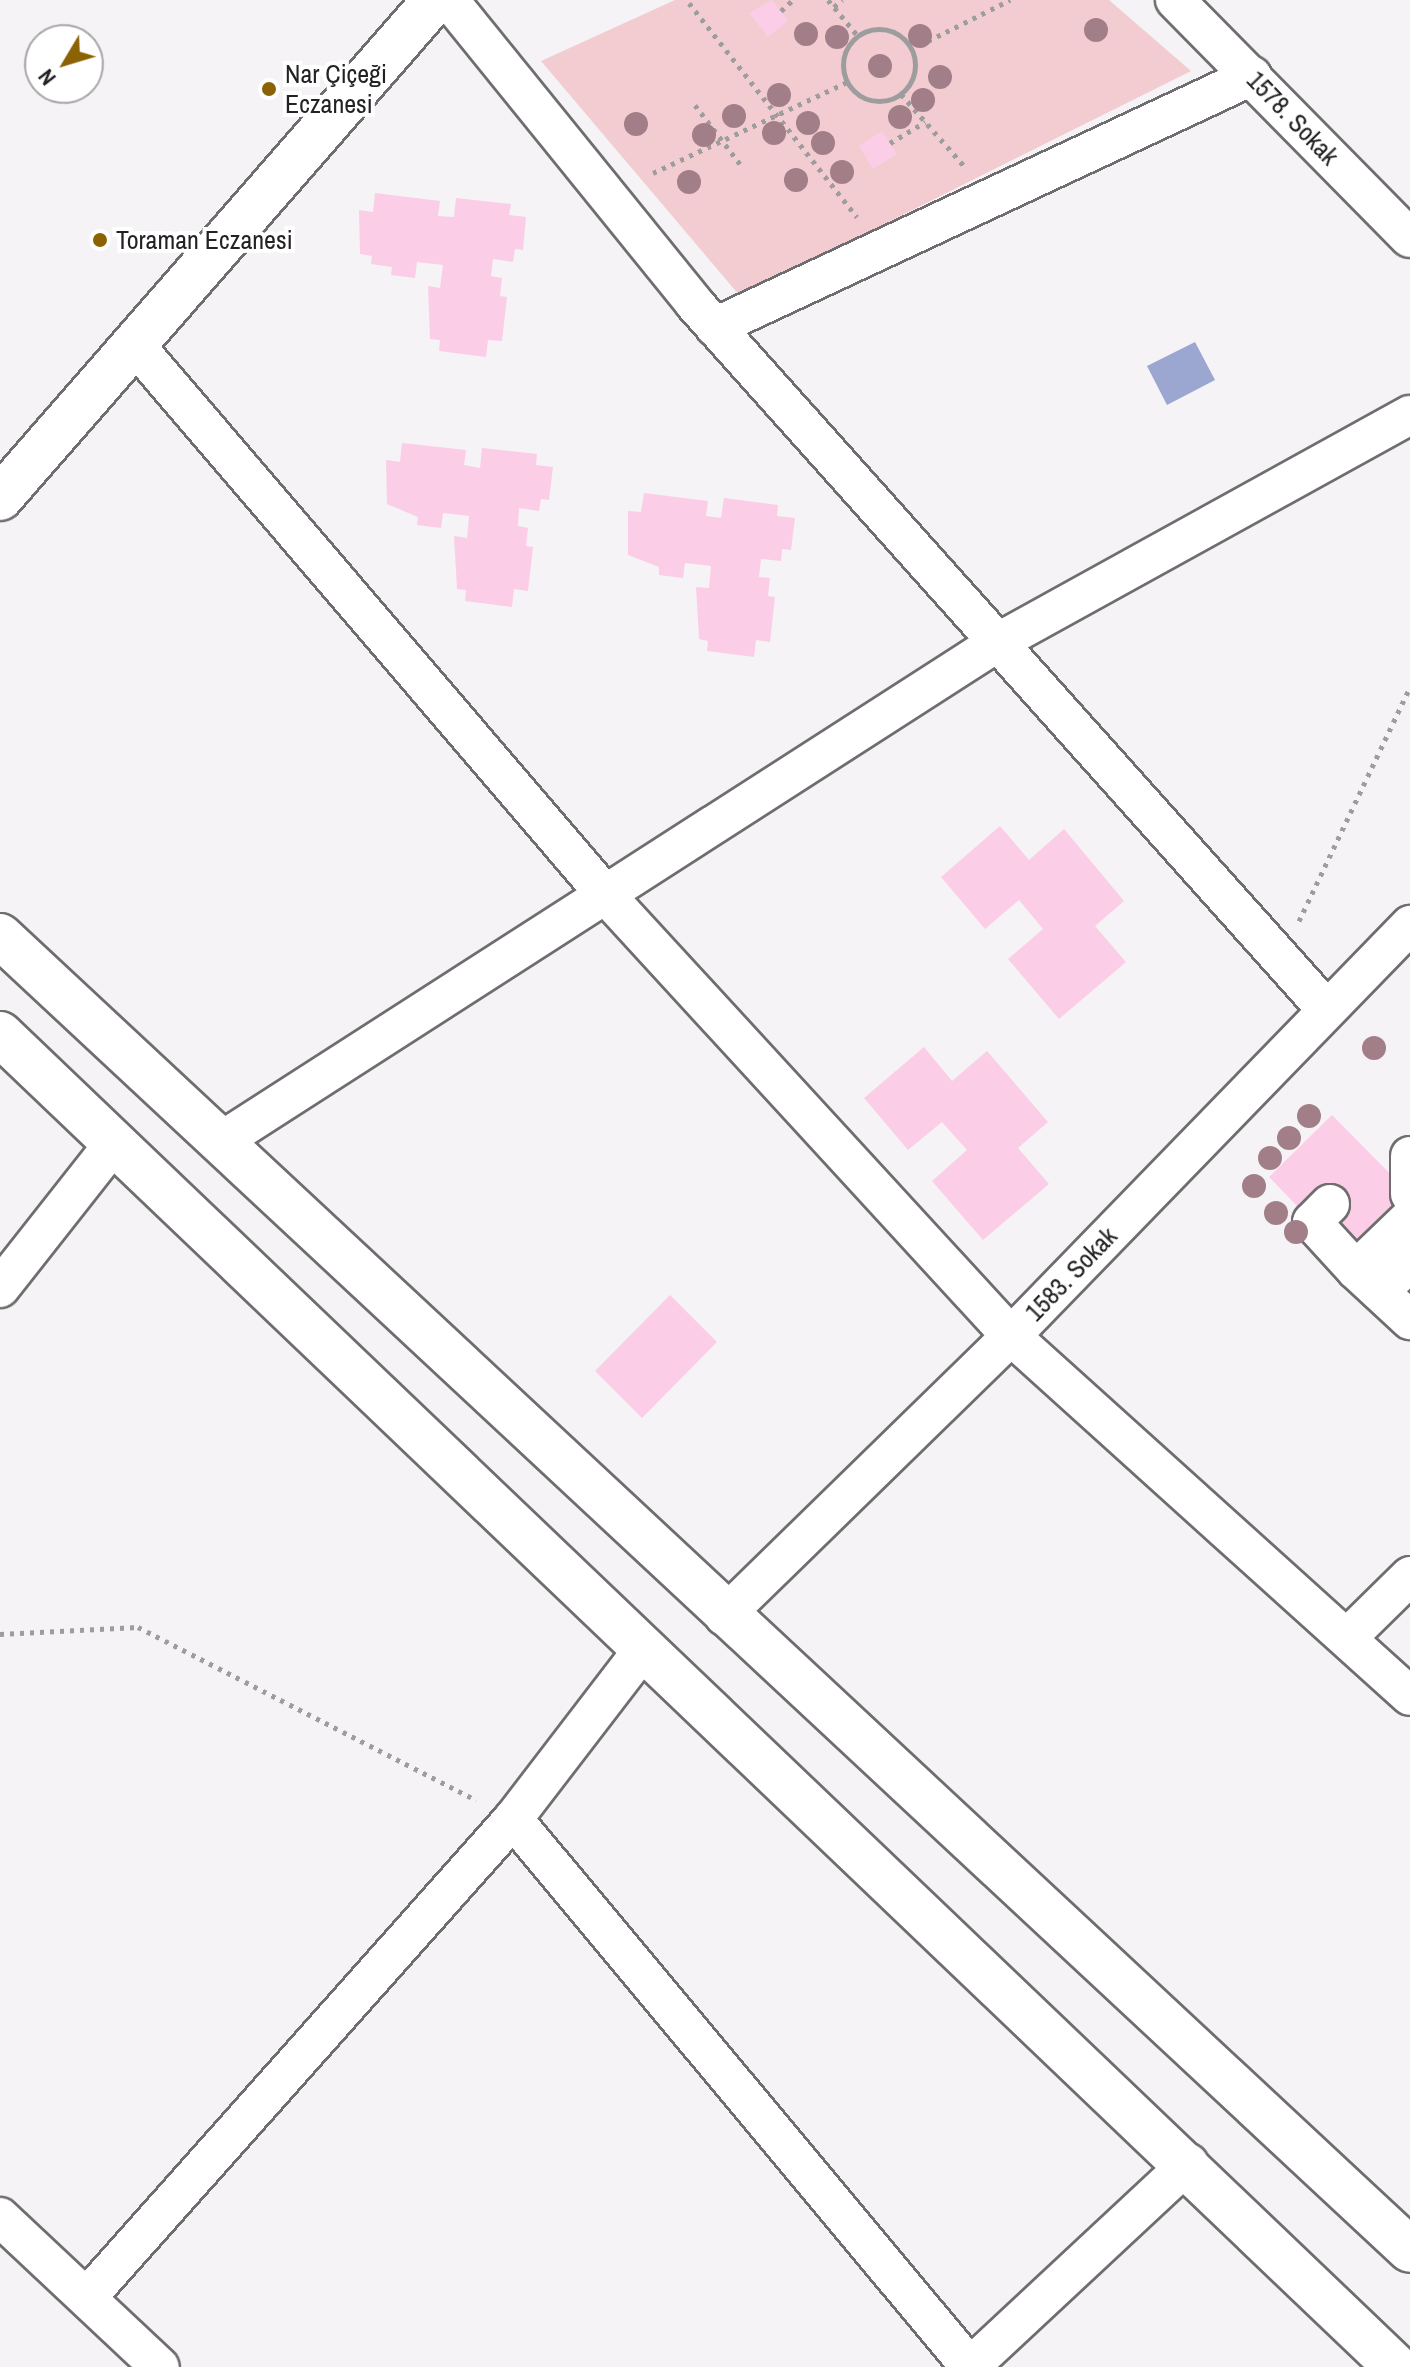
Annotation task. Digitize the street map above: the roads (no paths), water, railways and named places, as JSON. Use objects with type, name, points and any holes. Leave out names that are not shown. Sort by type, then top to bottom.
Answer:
[{"type":"street","points":[[0,498],[435,0]]},
{"type":"street","points":[[449,0],[715,327],[995,644],[1326,1009]]},
{"type":"street","name":"1578. Sokak","points":[[1175,0],[1410,238]]},
{"type":"street","points":[[715,327],[1252,76]]},
{"type":"street","points":[[134,344],[604,893],[1011,1336],[1410,1696]]},
{"type":"street","points":[[223,1140],[995,644],[1410,415]]},
{"type":"street","name":"1583. Sokak","points":[[724,1616],[1011,1336],[1410,925]]},
{"type":"street","points":[[0,936],[223,1140],[724,1616],[1410,2250]]},
{"type":"street","points":[[0,1034],[1189,2163],[1396,2367]]},
{"type":"street","points":[[0,1288],[115,1142]]},
{"type":"street","points":[[1410,1156],[1410,1194]]},
{"type":"street","points":[[1330,1204],[1312,1222],[1410,1320]]},
{"type":"street","points":[[1368,1280],[1410,1218]]},
{"type":"street","points":[[1368,1280],[1410,1263]]},
{"type":"street","points":[[1348,1637],[1410,1576]]},
{"type":"street","points":[[89,2295],[513,1819],[645,1647]]},
{"type":"street","points":[[513,1819],[970,2367],[1189,2163]]},
{"type":"street","points":[[0,2217],[89,2295],[160,2367]]},
{"type":"water","points":[[1195,342],[1215,380],[1167,405],[1147,366]]},
{"type":"place","name":"Nar Çiçeği Eczanesi","points":[[269,89]]},
{"type":"place","name":"Toraman Eczanesi","points":[[100,240]]}]
